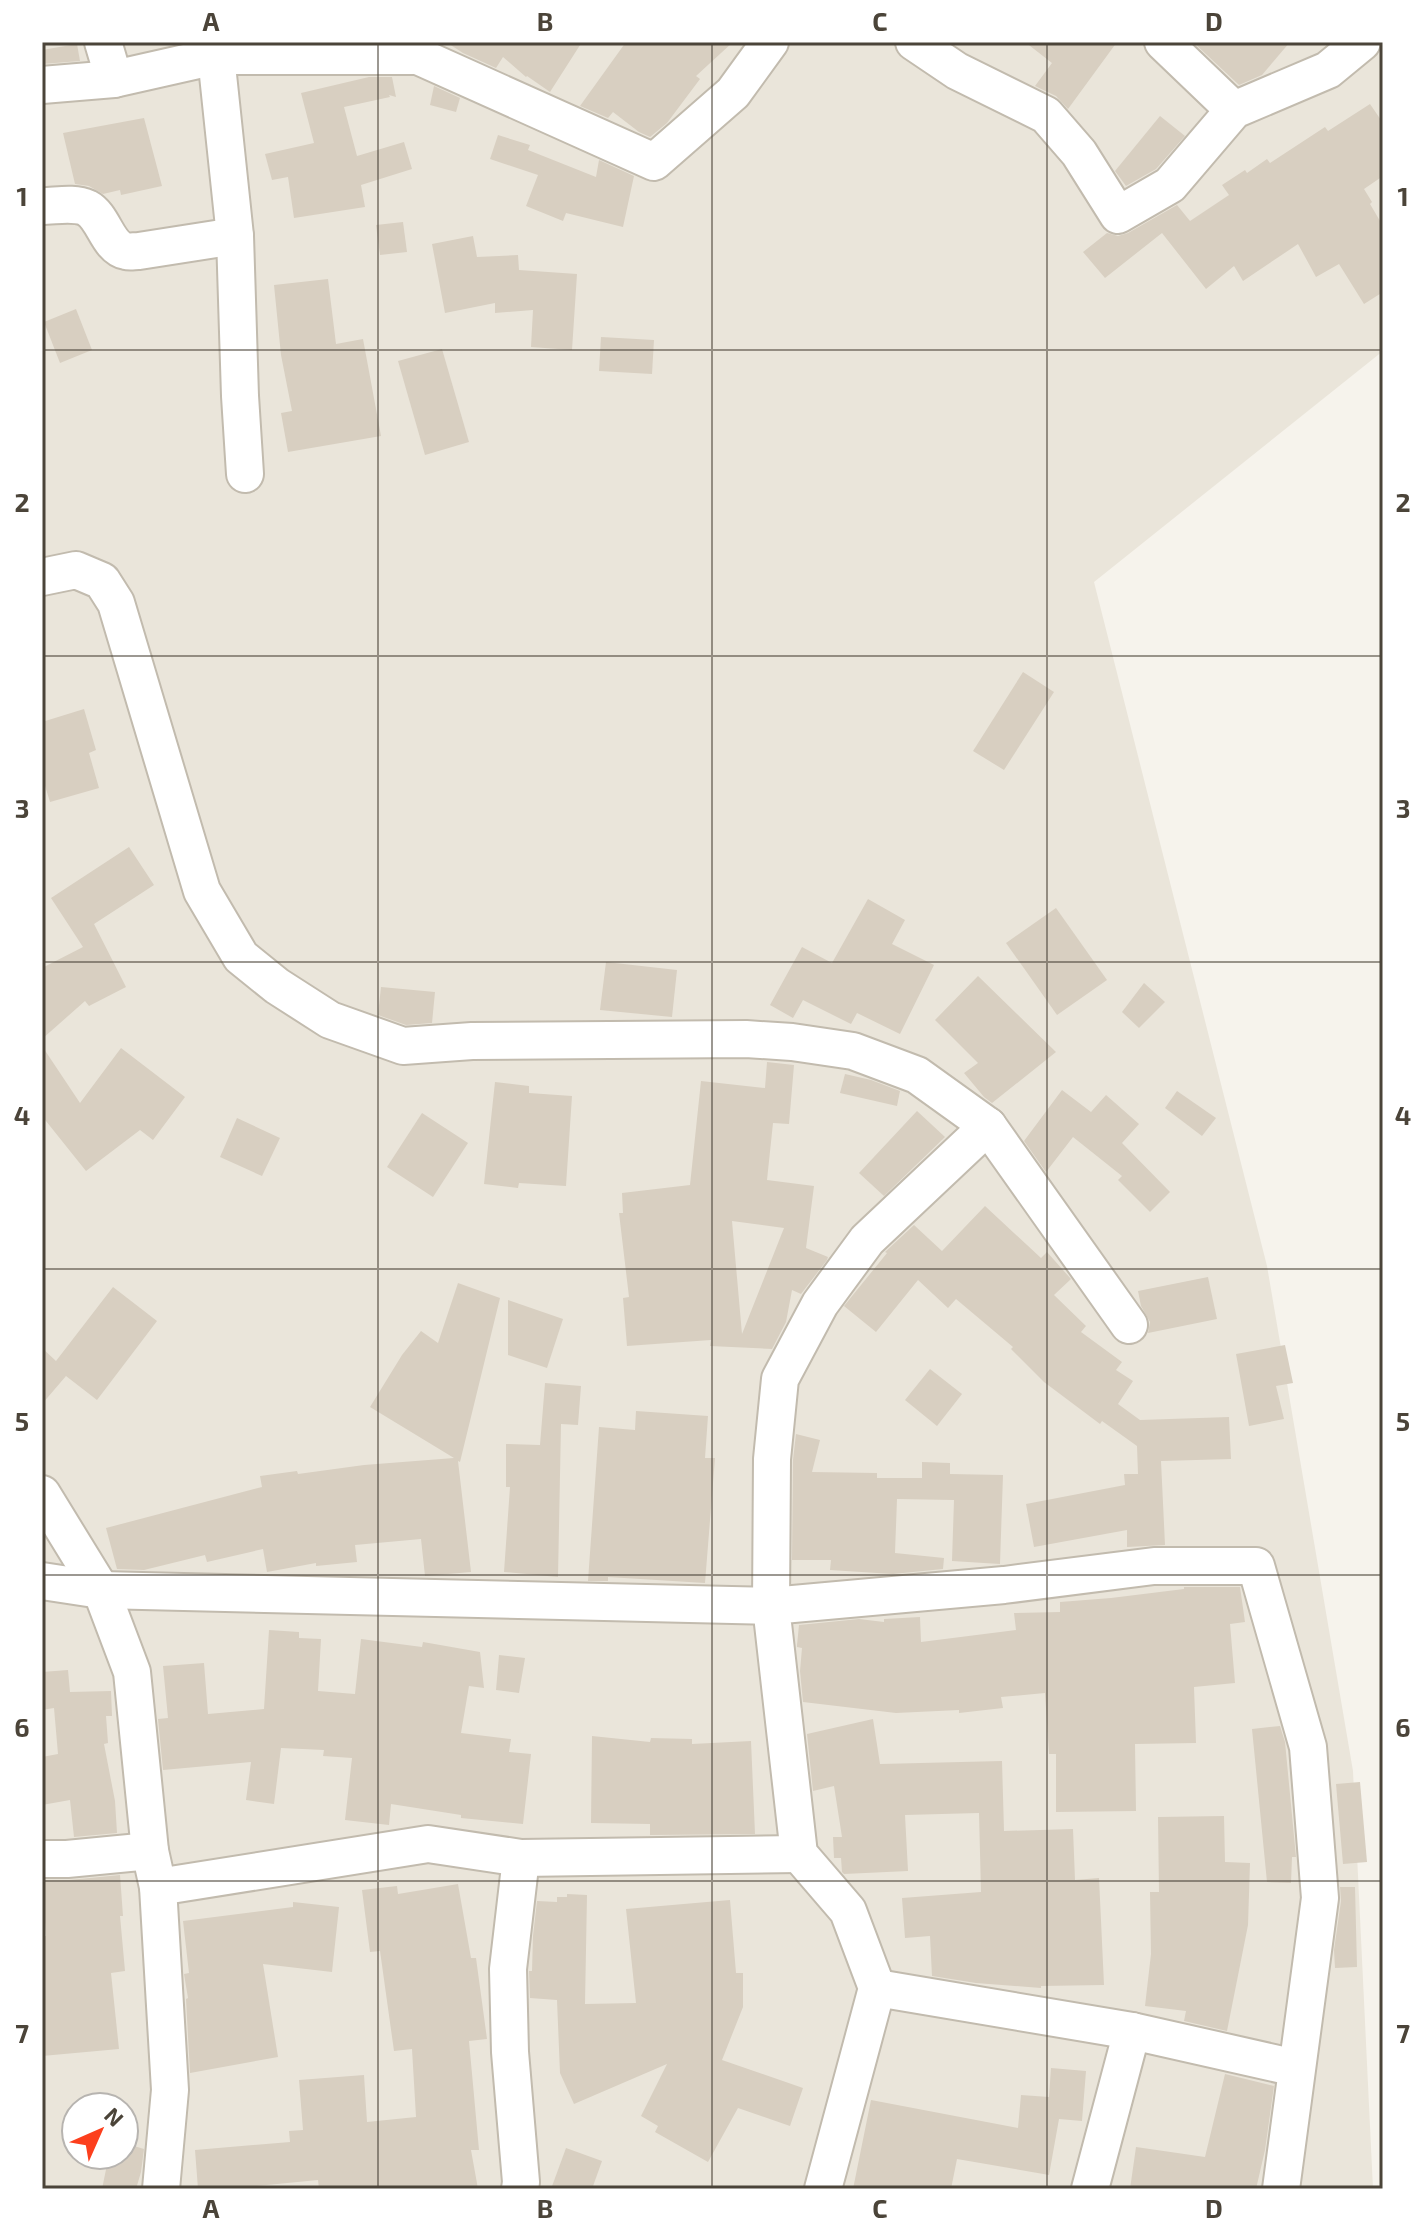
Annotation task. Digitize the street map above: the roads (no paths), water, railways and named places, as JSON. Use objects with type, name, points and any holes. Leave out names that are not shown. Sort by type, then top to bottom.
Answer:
[{"type":"street","points":[[103,42],[114,79]]},
{"type":"street","points":[[42,85],[114,79],[216,56],[418,56],[654,162],[733,93],[770,42]]},
{"type":"street","points":[[914,42],[957,71],[1046,115],[1079,153],[1118,215],[1170,185],[1234,110],[1328,70],[1362,42]]},
{"type":"street","points":[[1163,42],[1234,110]]},
{"type":"street","points":[[216,56],[235,236],[245,474]]},
{"type":"street","points":[[42,206],[75,205],[89,209],[115,245],[124,251],[235,236]]},
{"type":"street","points":[[42,577],[76,570],[102,581],[116,603],[202,891],[241,957],[277,986],[330,1020],[403,1046],[472,1041],[746,1039],[853,1051],[917,1075],[988,1126],[1129,1325]]},
{"type":"street","points":[[823,2189],[877,1988],[848,1911],[799,1854],[771,1606],[772,1459],[780,1379],[820,1304],[867,1240],[988,1126]]},
{"type":"street","points":[[42,1494],[101,1590],[132,1672],[150,1851],[158,1887],[170,2090],[161,2189]]},
{"type":"street","points":[[42,1581],[101,1590],[771,1606],[1004,1585],[1154,1566],[1256,1566],[1308,1747],[1320,1898],[1281,2189]]},
{"type":"street","points":[[158,1887],[428,1844],[521,1858],[799,1854]]},
{"type":"street","points":[[42,1859],[150,1851]]},
{"type":"street","points":[[520,2189],[510,2052],[508,1969],[521,1858]]},
{"type":"street","points":[[877,1988],[1132,2031],[1296,2068]]},
{"type":"street","points":[[1090,2189],[1132,2031]]}]
